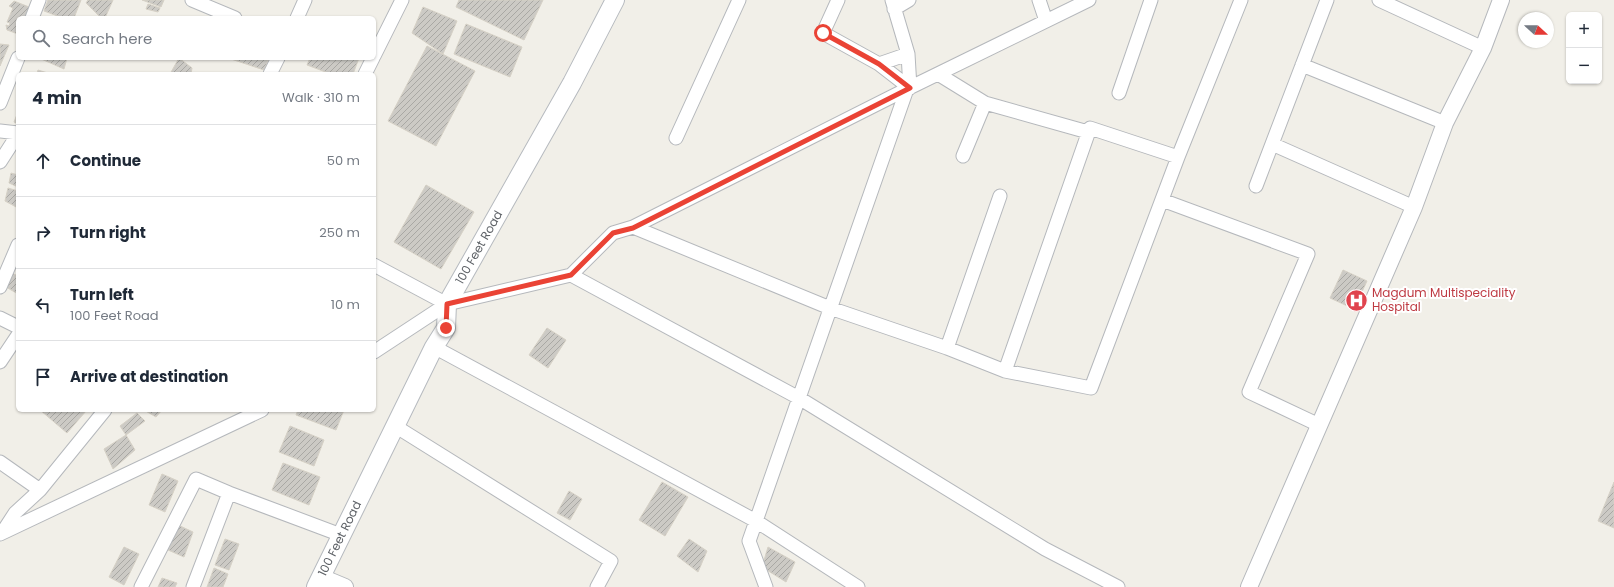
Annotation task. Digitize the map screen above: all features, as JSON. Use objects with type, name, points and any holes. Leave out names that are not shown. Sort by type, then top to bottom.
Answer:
[{"type":"main road","name":"100 Feet Road","points":[[318,582],[434,347],[446,328],[447,304],[572,83],[615,0]]},
{"type":"street","points":[[33,16],[39,0]]},
{"type":"street","points":[[192,0],[230,16]]},
{"type":"street","points":[[297,16],[305,0]]},
{"type":"street","points":[[376,53],[402,0]]},
{"type":"street","points":[[676,138],[739,0]]},
{"type":"street","points":[[838,0],[823,33],[879,64],[908,88]]},
{"type":"street","points":[[766,587],[749,541],[908,88],[908,54],[893,4],[909,0]]},
{"type":"street","points":[[1039,0],[1046,21]]},
{"type":"street","points":[[376,351],[447,304],[571,275],[613,233],[633,228],[908,88],[1089,0]]},
{"type":"street","points":[[1119,93],[1151,0]]},
{"type":"street","points":[[633,228],[830,308],[947,348],[1005,371],[1091,388],[1178,157],[1241,0]]},
{"type":"street","points":[[1256,186],[1327,0]]},
{"type":"street","points":[[1379,0],[1483,48]]},
{"type":"street","points":[[1249,587],[1414,206],[1446,123],[1483,48],[1501,0]]},
{"type":"street","points":[[879,64],[908,54]]},
{"type":"street","points":[[0,103],[17,60]]},
{"type":"street","points":[[271,72],[277,60]]},
{"type":"street","points":[[366,72],[372,60]]},
{"type":"street","points":[[1302,65],[1446,123]]},
{"type":"street","points":[[938,74],[985,103],[1088,132]]},
{"type":"street","points":[[963,156],[985,103]]},
{"type":"street","points":[[1005,371],[1090,128],[1178,157]]},
{"type":"street","points":[[0,131],[16,133]]},
{"type":"street","points":[[0,162],[16,136]]},
{"type":"street","points":[[1272,144],[1414,206]]},
{"type":"street","points":[[947,348],[1000,196]]},
{"type":"street","points":[[1162,200],[1308,254],[1249,392],[1319,426]]},
{"type":"street","points":[[0,287],[16,250]]},
{"type":"street","points":[[376,266],[447,304]]},
{"type":"street","points":[[571,275],[799,398],[1045,549],[1118,587]]},
{"type":"street","points":[[0,318],[16,325]]},
{"type":"street","points":[[0,362],[16,338]]},
{"type":"street","points":[[434,347],[756,521],[858,587]]},
{"type":"street","points":[[1,533],[15,513],[40,490],[103,412]]},
{"type":"street","points":[[1,533],[258,412]]},
{"type":"street","points":[[395,426],[611,561],[597,587]]},
{"type":"street","points":[[0,462],[40,490]]},
{"type":"street","points":[[141,587],[196,479],[341,535]]},
{"type":"street","points":[[193,587],[229,493]]},
{"type":"street","points":[[318,582],[345,587]]},
{"type":"building","points":[[48,0],[81,0],[75,16],[58,16],[44,11]]},
{"type":"building","points":[[88,0],[113,0],[106,16],[99,16],[86,3]]},
{"type":"building","points":[[142,0],[164,0],[161,7]]},
{"type":"building","points":[[459,0],[543,0],[524,40],[456,7]]},
{"type":"building","points":[[14,1],[34,9],[32,16],[16,16],[16,33],[7,30],[6,25],[9,26],[10,23],[7,22],[13,8],[9,6]]},
{"type":"building","points":[[148,4],[160,8],[158,12],[146,9]]},
{"type":"building","points":[[423,7],[457,21],[443,54],[412,33]]},
{"type":"building","points":[[466,24],[522,47],[510,77],[454,54]]},
{"type":"building","points":[[0,44],[9,45],[0,66]]},
{"type":"building","points":[[427,46],[475,71],[436,146],[388,121]]},
{"type":"building","points":[[44,60],[66,60],[64,69]]},
{"type":"building","points":[[178,60],[182,60],[192,68],[191,72],[171,72]]},
{"type":"building","points":[[234,60],[268,60],[264,70]]},
{"type":"building","points":[[309,60],[358,60],[354,72],[326,72],[307,65]]},
{"type":"building","points":[[11,173],[16,174],[16,186],[9,183]]},
{"type":"building","points":[[426,185],[474,212],[441,269],[394,242]]},
{"type":"building","points":[[8,188],[16,190],[16,207],[5,201]]},
{"type":"building","points":[[1343,270],[1367,281],[1354,309],[1330,298]]},
{"type":"building","points":[[12,273],[16,275],[16,293],[6,287]]},
{"type":"building","points":[[547,328],[566,340],[548,368],[529,355]]},
{"type":"building","points":[[42,412],[85,412],[67,433]]},
{"type":"building","points":[[147,412],[160,412],[156,417]]},
{"type":"building","points":[[297,412],[343,412],[336,430],[296,415]]},
{"type":"building","points":[[137,413],[145,421],[126,435],[120,426]]},
{"type":"building","points":[[290,426],[324,440],[314,466],[279,452]]},
{"type":"building","points":[[126,435],[135,450],[113,469],[104,449]]},
{"type":"building","points":[[283,463],[320,477],[309,505],[272,490]]},
{"type":"building","points":[[162,474],[178,481],[165,512],[149,505]]},
{"type":"building","points":[[662,482],[688,497],[665,536],[639,520]]},
{"type":"building","points":[[1614,482],[1614,528],[1598,521]]},
{"type":"building","points":[[569,491],[582,499],[570,520],[557,513]]},
{"type":"building","points":[[178,525],[193,532],[184,557],[168,550]]},
{"type":"building","points":[[225,539],[239,544],[229,570],[215,565]]},
{"type":"building","points":[[689,539],[707,551],[698,572],[677,556]]},
{"type":"building","points":[[124,547],[139,554],[124,585],[109,577]]},
{"type":"building","points":[[768,547],[795,562],[786,582],[762,567]]},
{"type":"building","points":[[214,568],[228,574],[223,587],[207,587]]},
{"type":"building","points":[[162,578],[177,583],[175,587],[158,587]]},
{"type":"place","name":"Magdum Multispeciality Hospital","points":[[1357,300]]},
{"type":"route","points":[[446,328],[447,304],[571,275],[613,233],[633,228],[910,88],[879,64],[823,33]]}]
